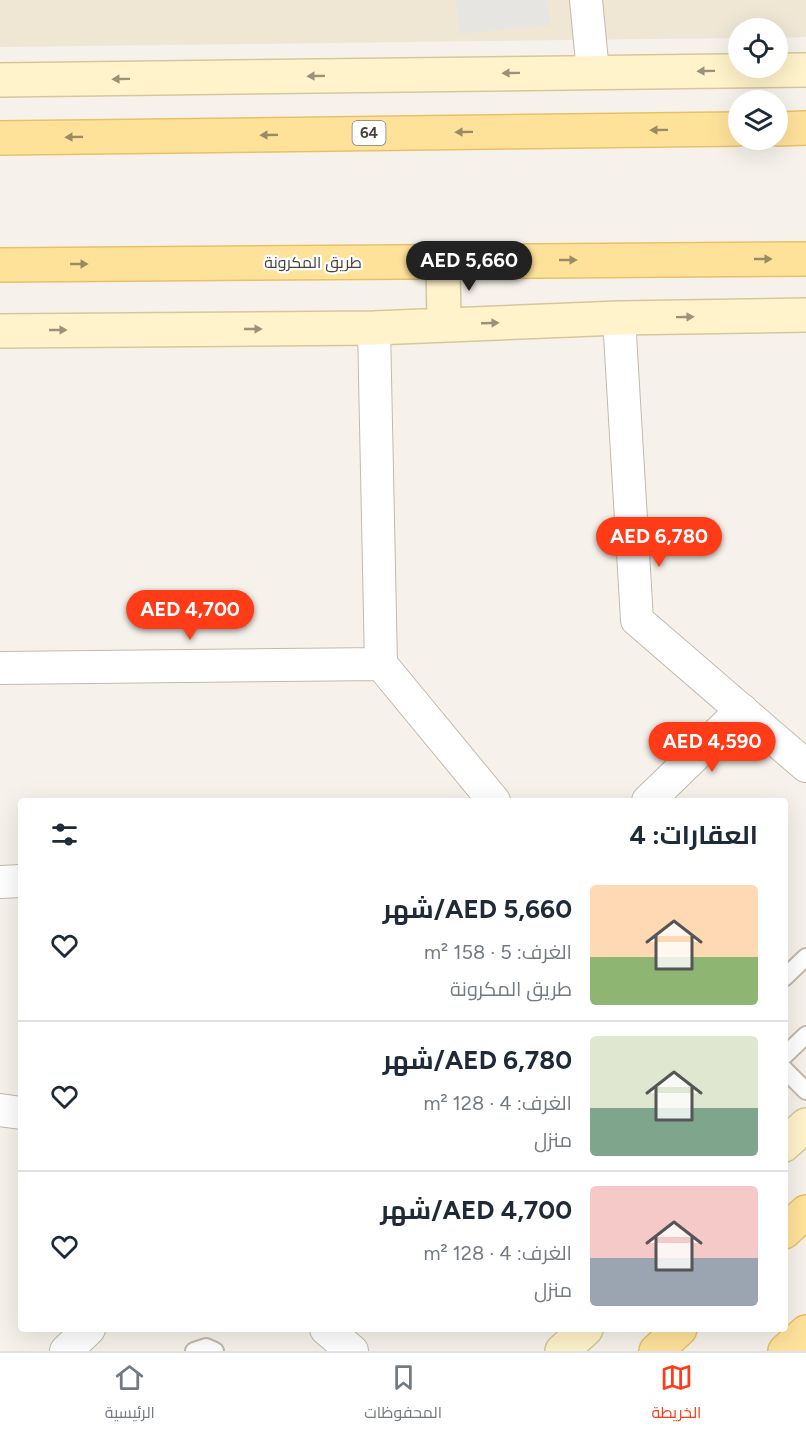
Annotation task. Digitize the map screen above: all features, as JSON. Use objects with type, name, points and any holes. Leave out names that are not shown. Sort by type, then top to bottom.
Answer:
[{"type":"main road","points":[[0,80],[806,70]]},
{"type":"main road","points":[[788,129],[806,128]]},
{"type":"main road","name":"64","points":[[0,138],[728,129]]},
{"type":"main road","name":"طريق المكرونة","points":[[0,265],[806,259]]},
{"type":"main road","points":[[443,261],[444,325]]},
{"type":"main road","points":[[0,331],[374,328],[619,318],[806,315]]},
{"type":"main road","points":[[788,1141],[806,1125]]},
{"type":"main road","points":[[788,1228],[806,1212]]},
{"type":"main road","points":[[562,1351],[583,1332]]},
{"type":"main road","points":[[656,1351],[677,1332]]},
{"type":"main road","points":[[785,1351],[806,1332]]},
{"type":"street","points":[[586,0],[593,72]]},
{"type":"street","points":[[619,318],[637,620],[806,766]]},
{"type":"street","points":[[374,328],[381,664],[492,798]]},
{"type":"street","points":[[0,668],[381,664]]},
{"type":"street","points":[[651,798],[742,710]]},
{"type":"street","points":[[0,882],[18,881]]},
{"type":"street","points":[[0,1110],[18,1113]]},
{"type":"street","points":[[66,1351],[86,1332]]},
{"type":"street","points":[[330,1332],[352,1351]]},
{"type":"lane","points":[[788,974],[806,957]]},
{"type":"lane","points":[[788,1052],[806,1035]]},
{"type":"lane","points":[[788,1074],[806,1091]]},
{"type":"lane","points":[[194,1351],[206,1347],[215,1351]]},
{"type":"shaded area","points":[[0,0],[806,0],[806,37],[788,38],[788,18],[728,18],[728,38],[0,47]]},
{"type":"shaded area","points":[[456,0],[548,0],[550,25],[459,34]]}]
